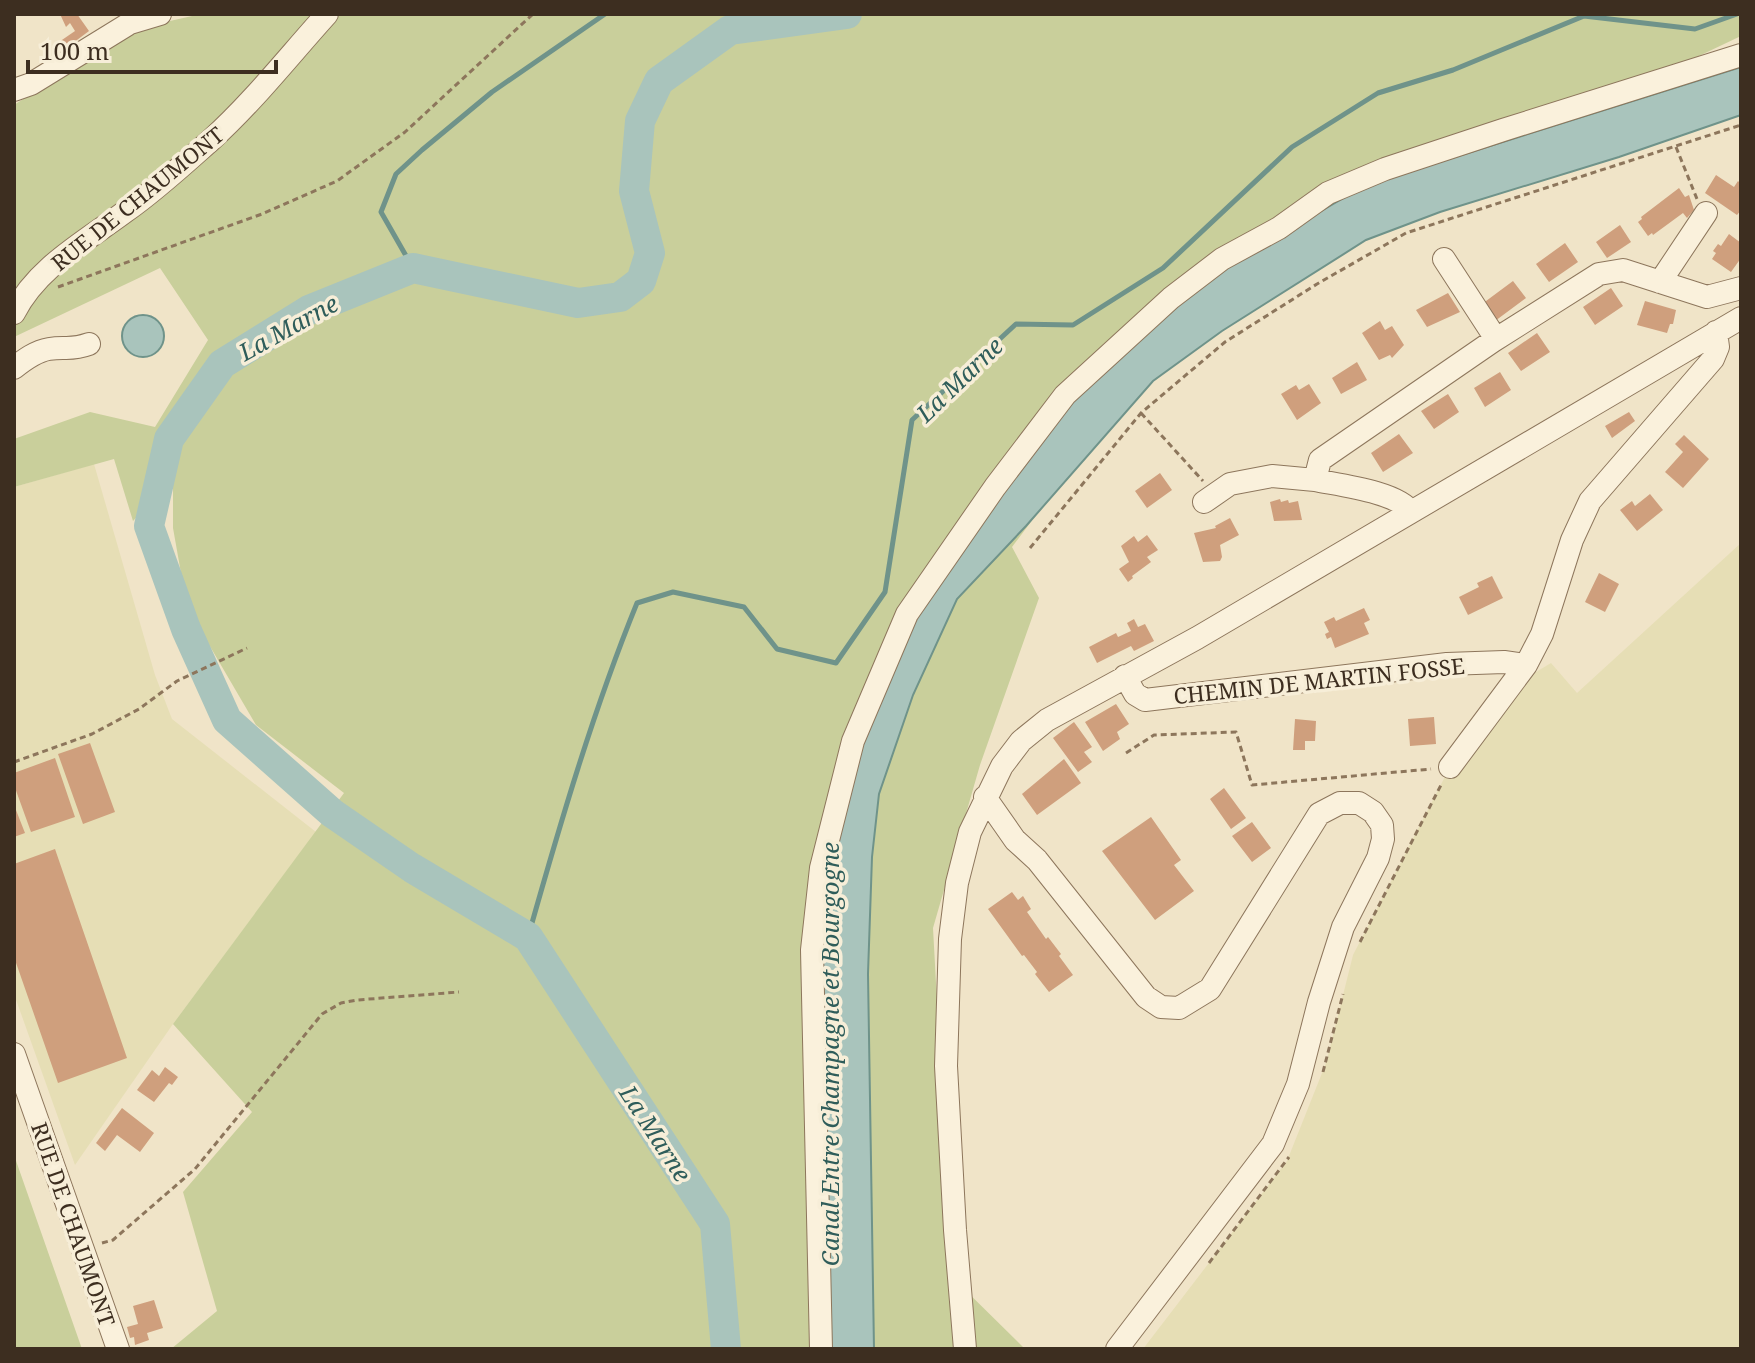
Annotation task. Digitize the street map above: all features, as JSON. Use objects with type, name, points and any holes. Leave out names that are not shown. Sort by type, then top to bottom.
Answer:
[{"type":"street","points":[[14,90],[31,84],[130,23],[160,14]]},
{"type":"street","name":"RUE DE CHAUMONT","points":[[14,312],[22,297],[74,248],[129,209],[212,139],[327,14]]},
{"type":"street","points":[[821,1349],[812,950],[821,868],[853,741],[907,614],[995,487],[1065,395],[1171,298],[1222,259],[1279,228],[1328,193],[1385,169],[1741,55]]},
{"type":"street","points":[[1660,282],[1706,213]]},
{"type":"street","points":[[1444,259],[1494,340]]},
{"type":"street","points":[[1315,480],[1320,460],[1494,340],[1599,274],[1623,270],[1707,297],[1741,288]]},
{"type":"street","points":[[965,1349],[946,1066],[950,939],[957,883],[970,832],[1002,766],[1021,741],[1047,720],[1197,638],[1741,318]]},
{"type":"street","points":[[1450,767],[1526,665],[1542,634],[1572,540],[1590,501],[1713,359],[1718,347],[1716,332]]},
{"type":"street","points":[[14,368],[49,349],[73,350],[89,344]]},
{"type":"street","points":[[1210,498],[1230,484],[1272,476],[1315,480],[1394,498],[1411,512]]},
{"type":"street","name":"CHEMIN DE MARTIN FOSSE","points":[[1125,676],[1135,694],[1145,700],[1433,665],[1504,662],[1526,665]]},
{"type":"street","points":[[985,797],[1015,840],[1037,860],[1146,997],[1161,1007],[1170,1008],[1179,1008],[1210,989],[1319,814],[1340,803],[1359,803],[1373,812],[1382,825],[1383,839],[1378,858],[1343,927],[1319,1002],[1298,1084],[1273,1144],[1117,1349]]},
{"type":"street","name":"RUE DE CHAUMONT","points":[[14,1054],[118,1349]]},
{"type":"path","points":[[54,288],[262,214],[337,181],[405,132],[533,14]]},
{"type":"path","points":[[1030,548],[1141,413],[1225,342],[1317,284],[1406,233],[1741,125]]},
{"type":"path","points":[[1676,147],[1699,205],[1706,213]]},
{"type":"path","points":[[1141,413],[1210,498]]},
{"type":"path","points":[[14,762],[92,734],[139,709],[177,681],[247,648]]},
{"type":"path","points":[[1126,753],[1154,735],[1236,732],[1252,785],[1450,767]]},
{"type":"path","points":[[83,1249],[113,1240],[195,1169],[322,1014],[341,1003],[357,1000],[459,992]]},
{"type":"shaded area","points":[[94,464],[155,675],[172,719],[316,832],[173,1024],[75,1165],[14,994],[14,487]]},
{"type":"shaded area","points":[[1741,543],[1741,1349],[1143,1349],[1287,1161],[1326,1063],[1353,955],[1450,767],[1521,681],[1551,663],[1577,693]]},
{"type":"green space","points":[[201,14],[1741,14],[1741,36],[1381,207],[1211,325],[1094,438],[1012,547],[1039,598],[980,765],[933,928],[952,1277],[1025,1349],[171,1349],[217,1311],[183,1192],[252,1112],[173,1024],[344,793],[256,725],[187,607],[173,528],[173,480],[133,521],[114,459],[14,487],[14,439],[90,412],[155,427],[208,340],[160,268],[14,337],[14,105],[130,30]]},
{"type":"green space","points":[[14,1155],[82,1349],[14,1349]]},
{"type":"water","name":"Canal Entre Champagne et Bourgogne","points":[[1741,67],[1741,115],[1619,157],[1440,212],[1366,240],[1222,331],[1153,381],[1026,526],[957,599],[913,695],[879,794],[872,857],[868,974],[874,1349],[827,1349],[818,975],[841,800],[902,638],[993,500],[1100,369],[1216,272],[1366,185]]},
{"type":"water","points":[[143,315],[158,321],[164,336],[158,351],[143,357],[128,351],[122,336],[128,321]]},
{"type":"building","points":[[60,14],[77,14],[89,31],[65,49],[59,42],[75,31],[70,23],[66,27]]},
{"type":"building","points":[[1716,175],[1734,187],[1738,181],[1741,184],[1741,210],[1737,215],[1705,193]]},
{"type":"building","points":[[1679,188],[1685,197],[1689,195],[1694,210],[1687,218],[1683,213],[1648,236],[1638,222],[1641,217]]},
{"type":"building","points":[[1620,225],[1631,242],[1607,258],[1596,242]]},
{"type":"building","points":[[1729,234],[1741,243],[1741,258],[1731,272],[1712,259],[1716,253],[1713,251]]},
{"type":"building","points":[[1565,243],[1578,262],[1549,282],[1536,264]]},
{"type":"building","points":[[1513,281],[1526,298],[1495,321],[1482,304]]},
{"type":"building","points":[[1611,288],[1623,306],[1595,325],[1583,307]]},
{"type":"building","points":[[1448,293],[1460,312],[1427,327],[1416,310]]},
{"type":"building","points":[[1645,301],[1676,310],[1667,333],[1637,325]]},
{"type":"building","points":[[1380,321],[1385,330],[1392,326],[1404,345],[1392,358],[1390,355],[1379,360],[1362,333]]},
{"type":"building","points":[[1537,333],[1550,352],[1521,371],[1508,353]]},
{"type":"building","points":[[1357,362],[1367,380],[1341,394],[1332,378]]},
{"type":"building","points":[[1500,372],[1511,390],[1485,407],[1474,388]]},
{"type":"building","points":[[1309,384],[1321,403],[1297,420],[1281,394],[1296,385],[1299,390]]},
{"type":"building","points":[[1448,394],[1459,412],[1434,429],[1421,411]]},
{"type":"building","points":[[1629,412],[1635,421],[1612,438],[1605,426]]},
{"type":"building","points":[[1399,434],[1413,453],[1383,472],[1371,453]]},
{"type":"building","points":[[1684,435],[1709,459],[1683,488],[1665,472],[1683,452],[1675,444]]},
{"type":"building","points":[[1160,473],[1172,490],[1147,508],[1135,491]]},
{"type":"building","points":[[1650,494],[1663,510],[1637,531],[1620,510],[1632,501],[1635,506]]},
{"type":"building","points":[[1280,499],[1289,503],[1298,501],[1302,520],[1274,521],[1270,502]]},
{"type":"building","points":[[1230,518],[1239,535],[1220,545],[1220,561],[1203,562],[1194,533],[1216,528]]},
{"type":"building","points":[[1147,535],[1158,550],[1147,557],[1151,562],[1128,582],[1119,569],[1129,562],[1121,546],[1134,536],[1138,542]]},
{"type":"building","points":[[1599,573],[1619,584],[1605,612],[1585,602]]},
{"type":"building","points":[[1492,576],[1503,598],[1468,615],[1459,597]]},
{"type":"building","points":[[1364,608],[1370,620],[1364,623],[1369,634],[1335,648],[1331,637],[1327,639],[1325,634],[1329,632],[1324,622],[1334,617],[1336,621]]},
{"type":"building","points":[[1134,619],[1138,627],[1145,624],[1154,641],[1134,651],[1131,646],[1097,663],[1089,647],[1116,633],[1118,637],[1131,631],[1127,623]]},
{"type":"building","points":[[1116,704],[1129,724],[1117,732],[1120,739],[1103,751],[1085,722]]},
{"type":"building","points":[[1434,717],[1436,744],[1410,746],[1408,719]]},
{"type":"building","points":[[1295,719],[1316,721],[1315,741],[1305,741],[1305,750],[1293,750]]},
{"type":"building","points":[[1074,722],[1092,747],[1084,752],[1092,762],[1078,772],[1053,738]]},
{"type":"building","points":[[90,743],[115,812],[83,824],[58,754]]},
{"type":"building","points":[[55,758],[75,817],[31,832],[14,785],[14,773]]},
{"type":"building","points":[[1064,759],[1081,783],[1037,815],[1022,794]]},
{"type":"building","points":[[1224,788],[1246,818],[1231,829],[1210,799]]},
{"type":"building","points":[[14,805],[25,833],[14,837]]},
{"type":"building","points":[[1151,817],[1181,860],[1174,865],[1194,891],[1155,920],[1102,851]]},
{"type":"building","points":[[1252,822],[1271,848],[1252,862],[1232,836]]},
{"type":"building","points":[[55,849],[127,1058],[58,1083],[14,957],[14,864]]},
{"type":"building","points":[[1012,892],[1018,900],[1023,896],[1031,909],[1027,912],[1061,954],[1059,956],[1073,975],[1049,992],[988,909]]},
{"type":"building","points":[[165,1067],[178,1077],[154,1102],[137,1090],[152,1070],[159,1076]]},
{"type":"building","points":[[122,1108],[154,1133],[140,1152],[117,1135],[105,1151],[96,1143]]},
{"type":"building","points":[[154,1300],[163,1328],[147,1333],[149,1340],[135,1345],[127,1327],[138,1324],[133,1306]]},
{"type":"waterway","points":[[413,268],[381,212],[396,174],[492,92],[605,14]]},
{"type":"waterway","name":"La Marne","points":[[726,1349],[715,1224],[528,937],[412,868],[332,813],[227,720],[186,629],[149,526],[169,439],[222,364],[309,310],[413,268],[578,303],[620,297],[641,281],[650,253],[634,191],[640,121],[659,81],[730,30],[847,14]]},
{"type":"waterway","name":"La Marne","points":[[528,937],[592,726],[637,603],[673,592],[744,607],[777,649],[836,663],[885,592],[912,420],[1016,324],[1073,325],[1163,268],[1292,147],[1378,93],[1453,70],[1584,16],[1695,29],[1737,14]]}]
